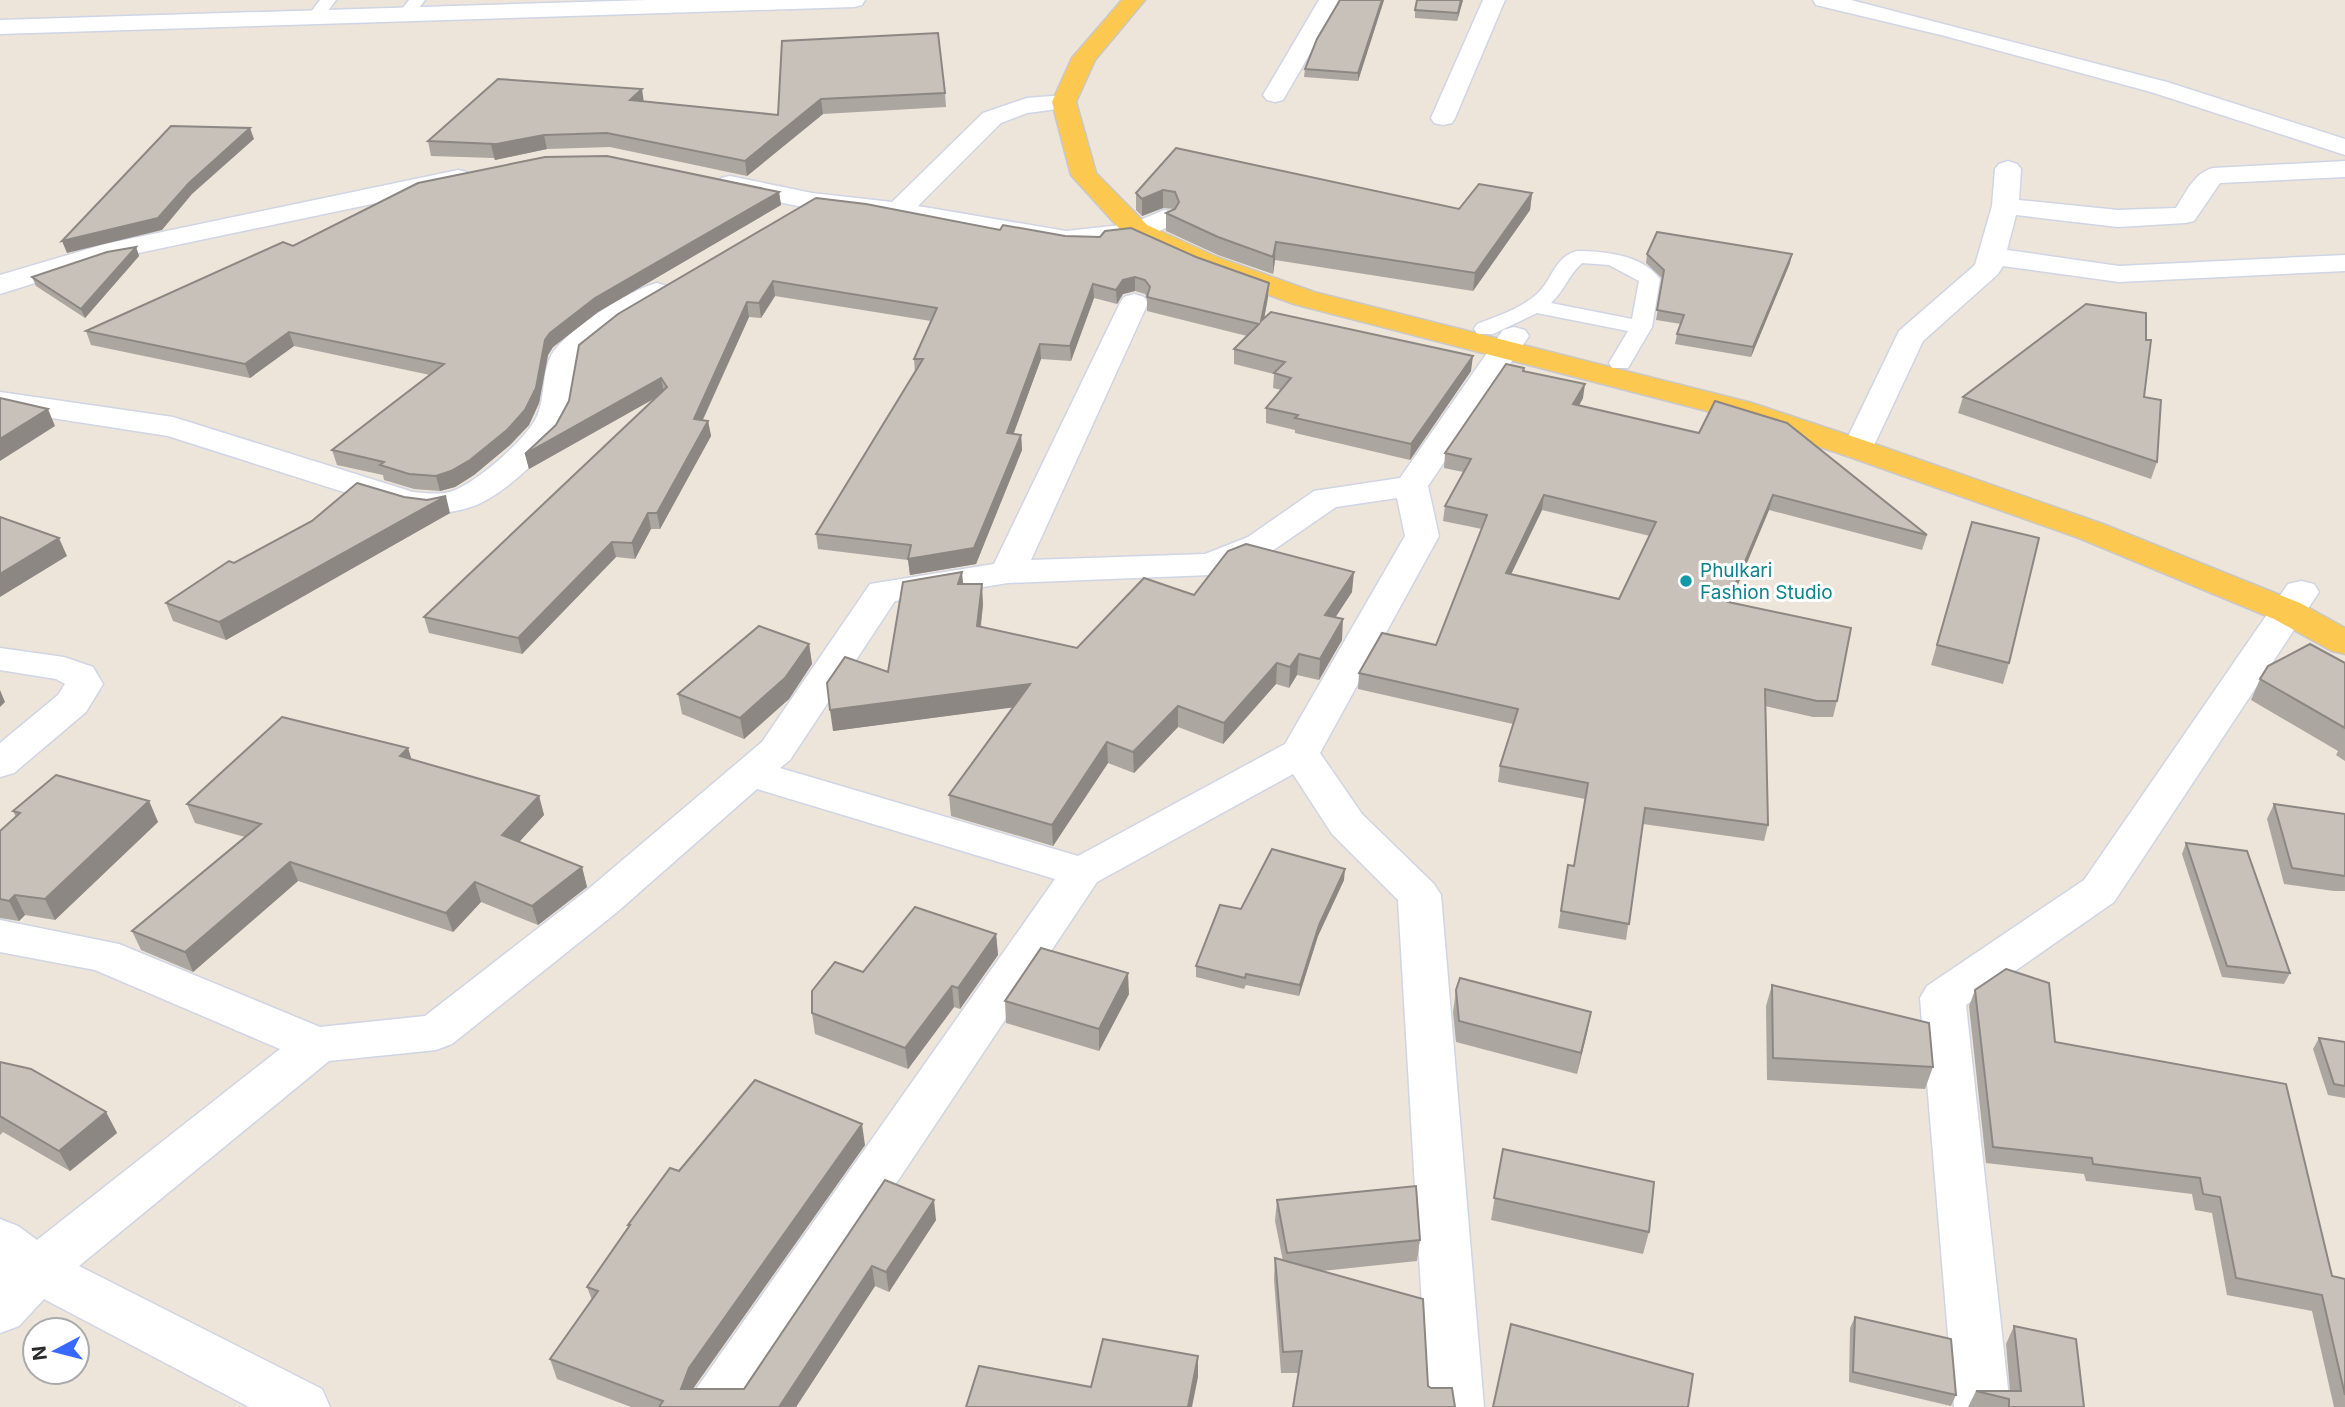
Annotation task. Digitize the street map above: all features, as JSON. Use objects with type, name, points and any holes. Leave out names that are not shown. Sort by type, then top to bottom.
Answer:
[{"type":"main road","points":[[1134,0],[1084,58],[1064,102],[1084,175],[1207,263],[1304,298],[1510,330],[1620,363],[1756,398],[2091,531],[2294,601],[2345,614]]},
{"type":"main road","points":[[1151,224],[1129,191],[1104,163],[1091,136],[1088,111],[1092,88],[1108,62],[1134,30],[1164,0]]},
{"type":"main road","points":[[1510,330],[1741,410],[1862,441]]},
{"type":"main road","points":[[2294,601],[2345,643]]},
{"type":"street","points":[[0,27],[322,8],[854,0]]},
{"type":"street","points":[[1275,95],[1330,0]]},
{"type":"street","points":[[1443,118],[1494,0]]},
{"type":"street","points":[[1824,0],[1952,31],[2159,87],[2345,147]]},
{"type":"street","points":[[898,211],[992,118],[1010,108],[1031,103],[1064,102]]},
{"type":"street","points":[[1862,441],[1910,337],[1987,268],[2005,206],[2008,169]]},
{"type":"street","points":[[2005,206],[2112,217],[2167,218],[2185,215],[2204,184],[2213,176],[2345,169]]},
{"type":"street","points":[[0,285],[31,273],[105,252],[480,174]]},
{"type":"street","points":[[704,178],[812,201],[898,211],[1066,239],[1151,224]]},
{"type":"street","points":[[776,222],[812,201]]},
{"type":"street","points":[[1991,256],[2119,274],[2345,262]]},
{"type":"street","points":[[0,401],[173,427],[409,502],[432,505],[451,502],[467,497],[528,451],[546,431],[554,415],[566,355],[609,320],[681,278]]},
{"type":"street","points":[[1007,572],[1134,303]]},
{"type":"street","points":[[716,1407],[1082,872],[1300,753],[1422,536],[1411,486],[1510,330]]},
{"type":"street","points":[[0,1310],[18,1255],[317,1045],[436,1032],[601,902],[776,751],[883,593],[1007,572],[1210,564],[1260,544],[1326,498],[1411,486]]},
{"type":"street","points":[[1982,1407],[1943,998],[2099,891],[2294,601]]},
{"type":"street","points":[[0,659],[64,669],[80,675],[84,684],[72,703],[0,764]]},
{"type":"street","points":[[1300,753],[1347,824],[1419,895],[1456,1407]]},
{"type":"street","points":[[750,772],[1082,872]]},
{"type":"street","points":[[0,936],[103,955],[317,1045]]},
{"type":"street","points":[[18,1255],[302,1407]]},
{"type":"lane","points":[[1510,330],[1553,291],[1561,271],[1577,257],[1614,259],[1630,265],[1650,279],[1641,327],[1634,345],[1620,363]]},
{"type":"lane","points":[[1510,330],[1641,327]]},
{"type":"building","points":[[1340,0],[1382,0],[1358,73],[1305,69],[1317,39]]},
{"type":"building","points":[[1417,0],[1461,0],[1458,13],[1415,10]]},
{"type":"building","points":[[938,33],[945,93],[821,99],[745,161],[607,133],[544,135],[491,145],[495,144],[428,141],[498,79],[642,89],[630,100],[778,115],[782,41]]},
{"type":"building","points":[[171,126],[250,128],[189,183],[158,218],[62,241]]},
{"type":"building","points":[[1176,148],[1459,209],[1479,184],[1532,193],[1475,273],[1276,242],[1273,257],[1218,237],[1166,213],[1175,209],[1179,202],[1175,192],[1163,190],[1142,199],[1136,193]]},
{"type":"building","points":[[607,156],[779,192],[595,298],[550,333],[545,340],[536,388],[525,410],[507,430],[470,460],[451,471],[436,476],[409,474],[380,465],[384,462],[332,450],[444,364],[289,332],[245,364],[86,331],[283,242],[293,246],[418,183],[545,157]]},
{"type":"building","points":[[816,198],[866,204],[1000,230],[1003,225],[1065,236],[1100,237],[1105,231],[1131,228],[1196,257],[1269,283],[1261,321],[1271,312],[1473,356],[1411,444],[1295,418],[1298,415],[1266,408],[1291,378],[1274,373],[1285,362],[1234,349],[1259,324],[1147,297],[1150,287],[1145,280],[1135,277],[1123,280],[1116,290],[1093,284],[1070,346],[1040,344],[1007,433],[1021,435],[974,548],[908,559],[911,545],[816,534],[923,359],[914,359],[937,308],[773,281],[759,303],[747,302],[694,419],[708,421],[657,513],[648,513],[632,543],[612,542],[518,638],[424,617],[667,387],[661,378],[525,454],[556,425],[569,401],[579,345],[618,314]]},
{"type":"building","points":[[1657,232],[1792,254],[1753,347],[1677,334],[1684,315],[1657,310],[1664,270],[1647,254]]},
{"type":"building","points":[[136,247],[81,309],[32,277],[107,252]]},
{"type":"building","points":[[2086,304],[2146,313],[2146,340],[2151,340],[2144,397],[2161,400],[2157,462],[1963,397]]},
{"type":"building","points":[[1506,364],[1524,368],[1523,371],[1585,384],[1573,404],[1699,433],[1715,401],[1787,423],[1927,535],[1773,495],[1728,602],[1851,628],[1837,701],[1817,701],[1765,689],[1768,825],[1645,808],[1629,924],[1561,911],[1568,865],[1574,866],[1588,783],[1500,766],[1518,709],[1359,673],[1382,633],[1436,645],[1487,515],[1445,506],[1471,459],[1445,453]],"holes":[[[1544,495],[1656,522],[1619,599],[1506,573]]]},
{"type":"building","points":[[0,398],[48,409],[0,439]]},
{"type":"building","points":[[357,483],[404,497],[427,500],[446,496],[219,622],[166,603],[229,561],[234,563],[312,521]]},
{"type":"building","points":[[0,517],[59,538],[0,574]]},
{"type":"building","points":[[1972,522],[2039,538],[2009,663],[1937,645]]},
{"type":"building","points":[[1246,544],[1354,572],[1325,615],[1343,619],[1320,659],[1299,654],[1290,667],[1277,663],[1224,723],[1178,706],[1133,752],[1107,742],[1052,825],[949,795],[1030,684],[830,710],[827,683],[845,657],[888,672],[903,582],[962,572],[958,584],[982,584],[977,626],[1077,648],[1144,578],[1194,595],[1228,551]]},
{"type":"building","points":[[759,626],[809,644],[785,678],[740,718],[678,694]]},
{"type":"building","points":[[2310,644],[2345,663],[2345,728],[2260,679],[2268,666]]},
{"type":"building","points":[[282,717],[408,748],[400,756],[539,796],[502,835],[582,867],[532,906],[475,882],[446,913],[290,862],[185,952],[132,931],[261,824],[187,804]]},
{"type":"building","points":[[56,775],[149,801],[45,899],[15,895],[9,901],[0,899],[0,831],[20,813],[13,811]]},
{"type":"building","points":[[2274,804],[2345,814],[2345,876],[2292,868]]},
{"type":"building","points":[[2186,843],[2247,851],[2290,973],[2227,966]]},
{"type":"building","points":[[1272,849],[1345,869],[1319,925],[1300,985],[1246,974],[1245,978],[1196,966],[1220,905],[1241,909]]},
{"type":"building","points":[[915,907],[996,934],[958,988],[952,986],[905,1048],[812,1013],[812,991],[835,962],[863,972]]},
{"type":"building","points":[[1041,948],[1128,973],[1099,1029],[1005,1001]]},
{"type":"building","points":[[2006,969],[2049,983],[2055,1042],[2286,1084],[2332,1276],[2345,1279],[2345,1395],[2322,1295],[2236,1278],[2220,1197],[2203,1194],[2200,1178],[2093,1164],[2092,1158],[1993,1147],[1975,990]]},
{"type":"building","points":[[1460,978],[1591,1012],[1581,1053],[1459,1021],[1456,990]]},
{"type":"building","points":[[1772,985],[1929,1023],[1933,1067],[1773,1058]]},
{"type":"building","points":[[2319,1038],[2345,1042],[2345,1086],[2334,1084]]},
{"type":"building","points":[[0,1062],[31,1069],[106,1112],[59,1151],[0,1116]]},
{"type":"building","points":[[755,1080],[862,1124],[689,1368],[681,1389],[744,1389],[885,1180],[934,1200],[886,1272],[872,1266],[779,1407],[659,1407],[663,1401],[550,1359],[598,1291],[587,1287],[628,1225],[670,1168],[679,1171]]},
{"type":"building","points":[[1503,1149],[1654,1182],[1649,1232],[1494,1198]]},
{"type":"building","points":[[1416,1186],[1420,1240],[1287,1253],[1277,1200]]},
{"type":"building","points":[[1275,1258],[1423,1299],[1428,1386],[1452,1388],[1455,1407],[1293,1407],[1302,1351],[1283,1352]]},
{"type":"building","points":[[1855,1317],[1951,1339],[1956,1395],[1853,1372]]},
{"type":"building","points":[[1511,1324],[1693,1374],[1688,1407],[1493,1407]]},
{"type":"building","points":[[2014,1326],[2076,1339],[2084,1407],[2009,1407],[2009,1399],[1976,1391],[2021,1391]]},
{"type":"building","points":[[1103,1339],[1198,1356],[1188,1407],[966,1407],[979,1366],[1091,1387]]},
{"type":"place","name":"Phulkari Fashion Studio","points":[[1686,581]]}]
